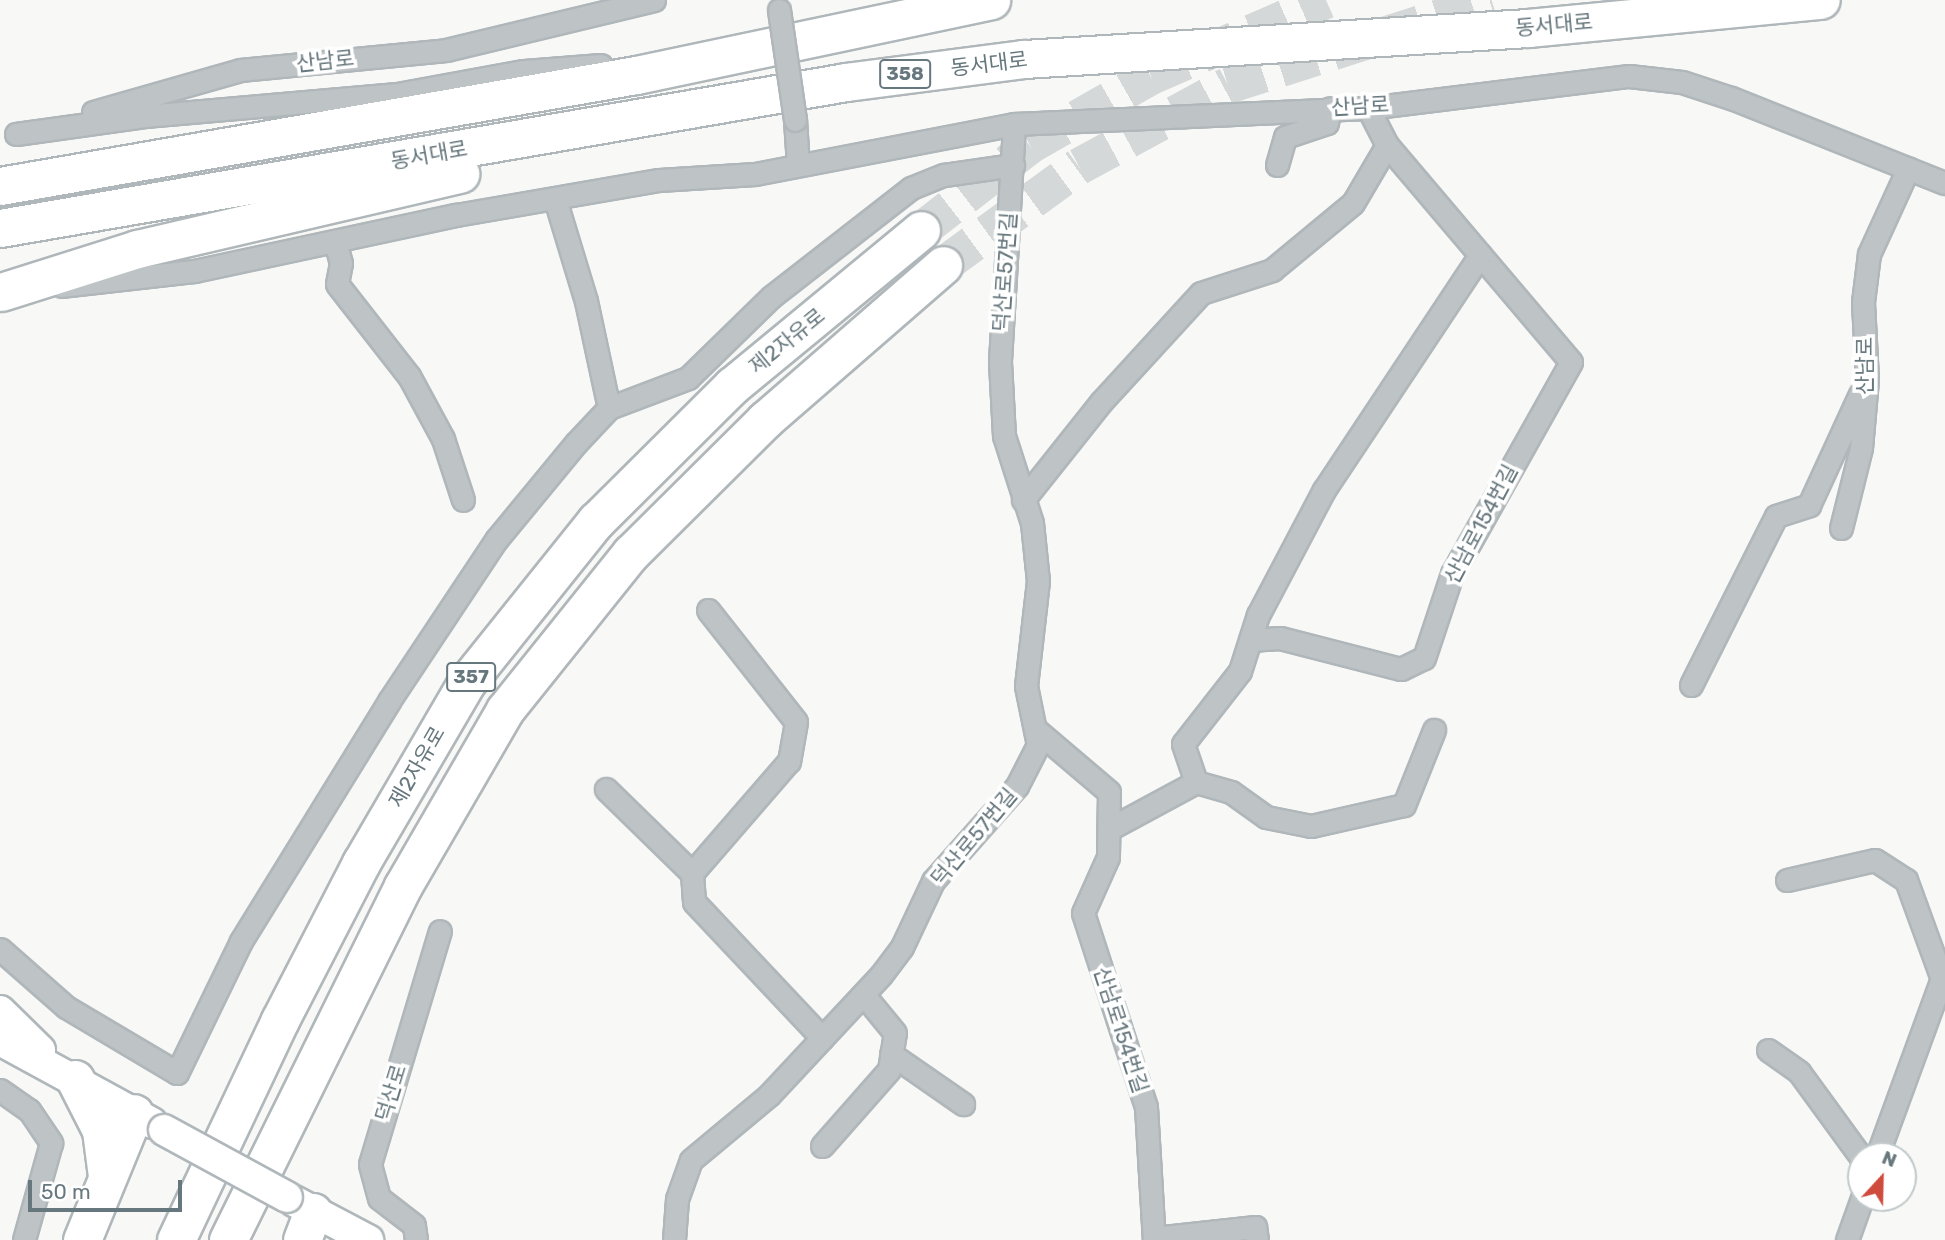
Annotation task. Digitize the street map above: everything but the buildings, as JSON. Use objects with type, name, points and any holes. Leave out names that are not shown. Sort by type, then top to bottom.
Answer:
[{"type":"highway","name":"동서대로","points":[[0,186],[722,57],[991,0]]},
{"type":"highway","name":"동서대로","points":[[0,228],[759,98],[1024,59],[1528,29],[1821,0]]},
{"type":"highway","points":[[0,292],[91,261],[361,195],[670,132],[759,98]]},
{"type":"highway","name":"제2자유로","points":[[176,1240],[280,1020],[361,863],[466,683],[596,522],[713,405],[921,230]]},
{"type":"highway","name":"제2자유로","points":[[228,1240],[403,886],[505,710],[631,553],[765,420],[943,265]]},
{"type":"highway","points":[[66,1073],[101,1130],[107,1176]]},
{"type":"highway","points":[[82,1240],[107,1176],[149,1121]]},
{"type":"street","name":"산남로","points":[[8,134],[240,70],[446,50],[654,0]]},
{"type":"street","points":[[778,5],[795,120],[798,165]]},
{"type":"street","points":[[8,134],[145,116],[397,94],[524,71],[722,57]]},
{"type":"street","name":"산남로","points":[[0,292],[194,271],[335,241],[659,180],[755,174],[1014,124],[1368,108],[1629,76],[1669,80],[1731,99],[1945,183]]},
{"type":"street","points":[[1276,165],[1285,137],[1327,123],[1329,108]]},
{"type":"street","name":"산남로154번길","points":[[1250,640],[1280,638],[1401,669],[1424,657],[1452,574],[1571,362],[1387,145],[1368,108]]},
{"type":"street","name":"덕산로57번길","points":[[674,1240],[677,1199],[691,1160],[769,1095],[863,994],[902,947],[933,881],[1017,786],[1038,745],[1027,686],[1038,580],[1032,523],[1004,436],[1000,361],[1014,124]]},
{"type":"street","points":[[1023,500],[1101,402],[1201,293],[1272,270],[1353,203],[1387,145]]},
{"type":"street","points":[[0,949],[65,1007],[177,1073],[241,941],[389,701],[496,540],[609,408],[688,378],[771,297],[911,188],[944,175],[1013,165]]},
{"type":"street","name":"산남로","points":[[1841,528],[1861,449],[1867,379],[1863,302],[1869,254],[1908,169]]},
{"type":"street","points":[[555,199],[586,300],[609,408]]},
{"type":"street","points":[[335,241],[341,263],[337,284],[409,376],[443,439],[463,500]]},
{"type":"street","points":[[1196,782],[1184,744],[1240,671],[1258,615],[1324,490],[1480,255]]},
{"type":"street","points":[[1691,685],[1776,516],[1809,505],[1867,379]]},
{"type":"street","points":[[692,873],[789,761],[796,722],[708,610]]},
{"type":"street","name":"산남로154번길","points":[[1035,729],[1109,792],[1108,857],[1083,913],[1146,1107],[1154,1239],[1255,1227],[1256,1240]]},
{"type":"street","points":[[1109,829],[1196,782],[1231,792],[1266,817],[1311,826],[1404,805],[1434,730]]},
{"type":"street","points":[[606,789],[692,873],[694,902],[822,1038]]},
{"type":"street","points":[[1787,880],[1875,860],[1906,880],[1943,973],[1882,1142]]},
{"type":"street","name":"덕산로","points":[[416,1240],[414,1224],[379,1198],[370,1164],[440,931]]},
{"type":"street","points":[[822,1146],[889,1070],[895,1033],[863,994]]},
{"type":"street","points":[[0,1011],[66,1073]]},
{"type":"street","points":[[0,1040],[25,1057],[66,1073],[149,1121],[301,1216],[368,1240]]},
{"type":"street","points":[[1768,1050],[1799,1072],[1850,1142]]},
{"type":"street","points":[[891,1054],[963,1104]]},
{"type":"street","points":[[0,1090],[29,1110],[51,1143],[24,1240]]},
{"type":"street","points":[[1847,1240],[1857,1212]]},
{"type":"tunnel","points":[[921,230],[1030,145],[1151,76],[1326,0]]},
{"type":"tunnel","points":[[943,265],[1079,166],[1228,85],[1492,0]]}]
